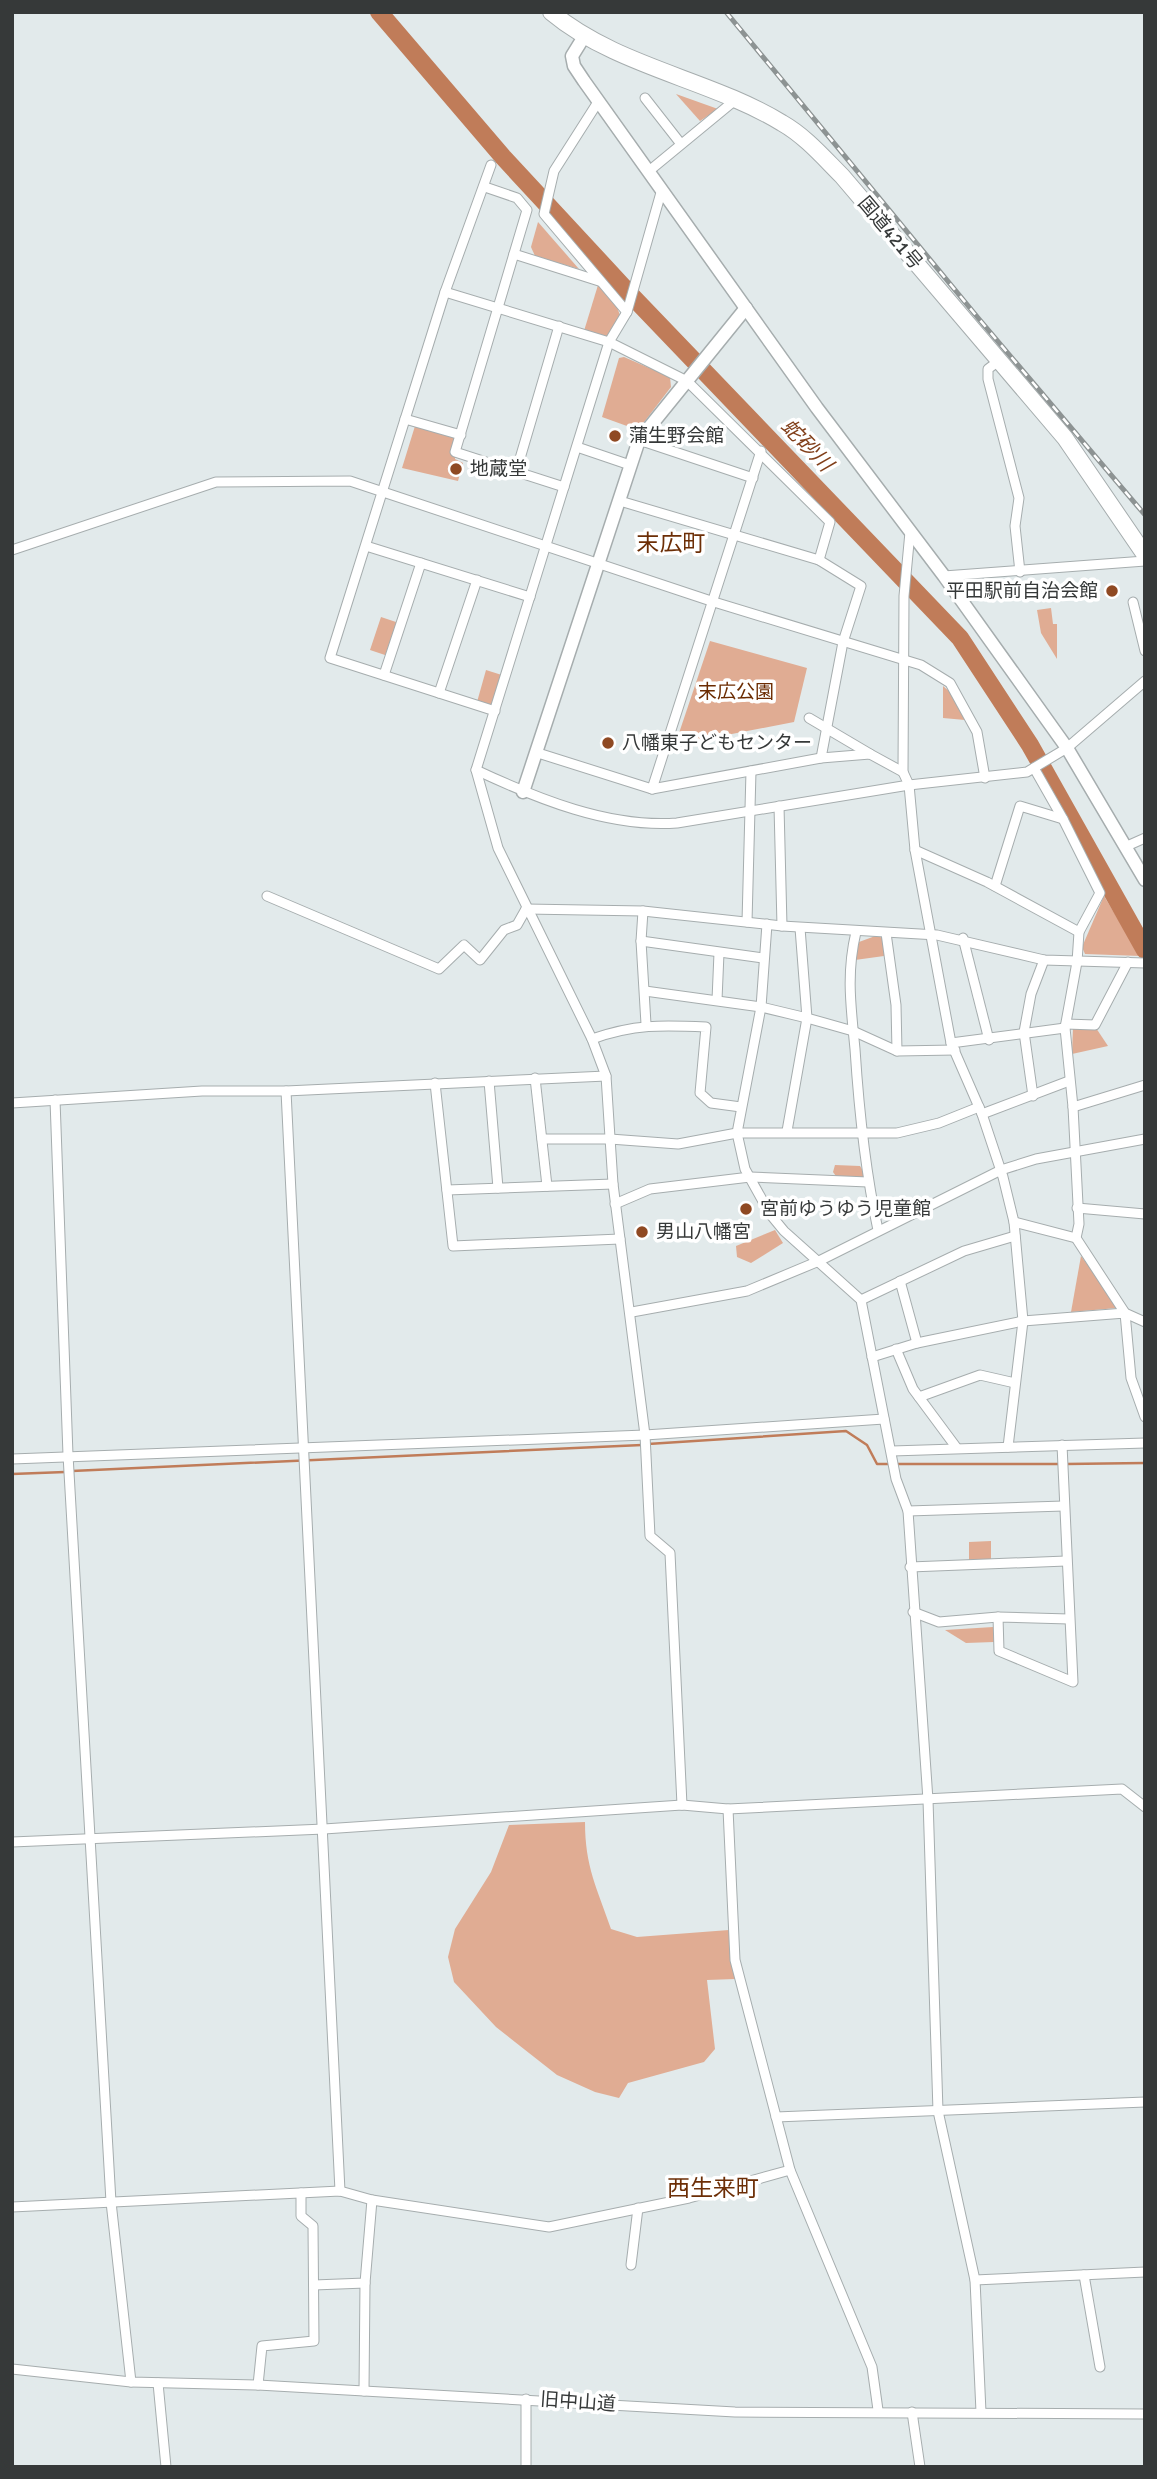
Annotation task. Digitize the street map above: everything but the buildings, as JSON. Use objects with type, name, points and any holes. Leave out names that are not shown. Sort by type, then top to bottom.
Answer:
[{"type":"highway","name":"国道421号","points":[[551,12],[585,35],[635,60],[782,122],[810,144],[842,176],[1065,438],[1145,555]]},
{"type":"street","points":[[585,35],[572,56],[574,66],[746,308],[1067,748],[1145,880]]},
{"type":"street","points":[[645,98],[681,144]]},
{"type":"street","points":[[649,171],[734,101]]},
{"type":"street","points":[[598,102],[554,171],[544,214],[627,312]]},
{"type":"street","points":[[491,165],[445,292],[330,658],[495,712]]},
{"type":"street","points":[[485,187],[517,198],[527,210],[455,452],[564,487]]},
{"type":"street","points":[[662,189],[627,312],[609,342],[476,770],[498,848],[592,1039],[607,1076],[615,1204],[632,1312],[645,1435],[650,1536],[670,1553],[682,1805]]},
{"type":"street","points":[[514,254],[599,281]]},
{"type":"street","points":[[445,292],[609,342],[687,381],[761,451],[830,522],[819,560]]},
{"type":"street","points":[[523,792],[639,440],[746,308]]},
{"type":"street","points":[[516,472],[559,326]]},
{"type":"street","points":[[1000,360],[988,369],[988,379],[1019,498],[1015,526],[1020,572]]},
{"type":"street","points":[[405,419],[460,435]]},
{"type":"street","points":[[639,440],[753,478]]},
{"type":"street","points":[[577,447],[629,465]]},
{"type":"street","points":[[652,789],[736,537],[761,451]]},
{"type":"street","points":[[12,550],[216,482],[350,481],[382,494],[547,544],[714,602],[902,661],[921,664],[950,683],[977,732],[985,778]]},
{"type":"street","points":[[620,501],[819,560],[861,586],[843,642],[821,758]]},
{"type":"street","points":[[910,532],[902,661],[903,772],[909,785],[915,850],[953,1046],[981,1111],[1001,1170],[1014,1222],[1023,1321],[1008,1447]]},
{"type":"street","points":[[366,546],[530,597]]},
{"type":"street","points":[[944,576],[1145,561]]},
{"type":"street","points":[[384,675],[421,563]]},
{"type":"street","points":[[439,693],[477,580]]},
{"type":"street","points":[[1133,602],[1145,651]]},
{"type":"street","points":[[476,770],[523,792],[643,826],[909,785],[1027,772],[1067,748],[1145,681]]},
{"type":"street","points":[[809,718],[903,772]]},
{"type":"street","points":[[538,753],[652,789],[821,758],[870,754]]},
{"type":"street","points":[[1036,766],[1100,893],[1079,932],[1077,962],[1066,1026],[1073,1107],[1076,1238],[1125,1313],[1133,1383],[1145,1417]]},
{"type":"street","points":[[747,922],[751,771]]},
{"type":"street","points":[[779,806],[782,926]]},
{"type":"street","points":[[995,886],[1020,806],[1063,818]]},
{"type":"street","points":[[1126,846],[1145,838]]},
{"type":"street","points":[[915,850],[995,886],[1079,932]]},
{"type":"street","points":[[267,896],[439,969],[464,945],[480,960],[504,930],[517,925],[526,909]]},
{"type":"street","points":[[526,909],[643,911],[800,928],[963,938],[1044,960],[1145,963]]},
{"type":"street","points":[[643,911],[641,941],[646,1024]]},
{"type":"street","points":[[767,925],[761,1007],[737,1133],[750,1177],[770,1214],[861,1300],[897,1479],[908,1511],[928,1800],[938,2111],[975,2280],[981,2412]]},
{"type":"street","points":[[787,1130],[807,1018],[800,928]]},
{"type":"street","points":[[856,932],[849,963],[853,1031],[861,1133],[878,1230]]},
{"type":"street","points":[[886,933],[896,1005],[897,1051]]},
{"type":"street","points":[[963,938],[989,1040]]},
{"type":"street","points":[[641,941],[763,958]]},
{"type":"street","points":[[717,1000],[719,953]]},
{"type":"street","points":[[1032,1096],[1024,1032],[1031,994],[1044,960]]},
{"type":"street","points":[[645,991],[761,1007],[853,1031],[897,1051],[953,1046],[1066,1026],[1095,1025],[1128,962]]},
{"type":"street","points":[[592,1039],[623,1028],[646,1024],[706,1027],[700,1093],[711,1103],[741,1107]]},
{"type":"street","points":[[12,1103],[202,1091],[286,1091],[607,1076]]},
{"type":"street","points":[[535,1078],[547,1186]]},
{"type":"street","points":[[489,1080],[498,1188]]},
{"type":"street","points":[[542,1139],[610,1139],[678,1144],[737,1133],[787,1130],[861,1133],[908,1130],[1032,1096],[1069,1081]]},
{"type":"street","points":[[435,1083],[453,1246],[620,1239]]},
{"type":"street","points":[[1073,1107],[1145,1085]]},
{"type":"street","points":[[286,1091],[340,2191]]},
{"type":"street","points":[[55,1100],[68,1455],[111,2202],[131,2382]]},
{"type":"street","points":[[632,1312],[747,1292],[819,1261],[1001,1170],[1075,1151],[1145,1139]]},
{"type":"street","points":[[615,1204],[650,1189],[750,1177],[868,1182]]},
{"type":"street","points":[[447,1190],[613,1184]]},
{"type":"street","points":[[1077,1208],[1145,1214]]},
{"type":"street","points":[[1014,1222],[1076,1238]]},
{"type":"street","points":[[861,1300],[964,1251],[1015,1236]]},
{"type":"street","points":[[900,1281],[917,1343]]},
{"type":"street","points":[[872,1357],[917,1343],[1023,1321],[1125,1313],[1145,1322]]},
{"type":"street","points":[[897,1349],[919,1396],[956,1447]]},
{"type":"street","points":[[919,1396],[980,1375],[1015,1383]]},
{"type":"street","points":[[1133,1383],[1145,1381]]},
{"type":"street","points":[[12,1459],[645,1435],[884,1419]]},
{"type":"street","points":[[892,1451],[1145,1443]]},
{"type":"street","points":[[998,1617],[999,1651],[1073,1682],[1062,1445]]},
{"type":"street","points":[[908,1511],[1064,1506]]},
{"type":"street","points":[[910,1567],[1066,1561]]},
{"type":"street","points":[[913,1612],[939,1622],[998,1617],[1069,1619]]},
{"type":"street","points":[[12,1842],[324,1829],[682,1805],[728,1809],[1122,1789],[1145,1807]]},
{"type":"street","points":[[728,1809],[735,1960],[790,2170],[872,2367],[878,2410]]},
{"type":"street","points":[[776,2118],[1145,2102]]},
{"type":"street","points":[[12,2207],[340,2191],[372,2200],[549,2227],[690,2198],[790,2170]]},
{"type":"street","points":[[258,2385],[262,2346],[314,2341],[313,2226],[301,2216],[301,2193]]},
{"type":"street","points":[[364,2392],[365,2283],[372,2200]]},
{"type":"street","points":[[631,2265],[638,2208]]},
{"type":"street","points":[[975,2280],[1145,2272]]},
{"type":"street","points":[[1084,2275],[1100,2367]]},
{"type":"street","points":[[314,2285],[365,2283]]},
{"type":"street","name":"旧中山道","points":[[12,2368],[131,2382],[258,2385],[735,2412],[878,2410],[1145,2414]]},
{"type":"street","points":[[158,2383],[166,2467]]},
{"type":"street","points":[[526,2399],[526,2467]]},
{"type":"street","points":[[912,2412],[920,2467]]},
{"type":"green space","points":[[676,94],[718,109],[700,121]]},
{"type":"green space","points":[[538,222],[579,269],[535,256],[531,247]]},
{"type":"green space","points":[[598,285],[617,307],[621,318],[609,338],[584,331]]},
{"type":"green space","points":[[624,357],[670,377],[671,387],[638,430],[602,417],[619,358]]},
{"type":"green space","points":[[415,426],[456,437],[455,459],[463,463],[458,481],[402,468]]},
{"type":"green space","points":[[1051,608],[1053,624],[1057,624],[1057,659],[1041,633],[1037,610]]},
{"type":"green space","points":[[381,617],[402,624],[391,657],[370,650]]},
{"type":"green space","name":"末広公園","points":[[710,641],[807,668],[794,722],[675,745]]},
{"type":"green space","points":[[486,670],[508,677],[500,703],[491,706],[477,702]]},
{"type":"green space","points":[[943,686],[950,692],[965,720],[943,718]]},
{"type":"green space","points":[[1104,896],[1140,956],[1085,954],[1082,947]]},
{"type":"green space","points":[[878,935],[884,940],[884,956],[855,960],[859,942]]},
{"type":"green space","points":[[1073,1027],[1096,1028],[1108,1046],[1072,1054]]},
{"type":"green space","points":[[835,1165],[860,1166],[865,1174],[862,1180],[838,1179],[833,1172]]},
{"type":"green space","points":[[775,1230],[783,1243],[751,1263],[737,1257],[736,1246]]},
{"type":"green space","points":[[1081,1256],[1116,1302],[1117,1308],[1071,1312]]},
{"type":"green space","points":[[991,1541],[991,1559],[969,1560],[969,1542]]},
{"type":"green space","points":[[993,1627],[994,1642],[966,1643],[945,1630]]},
{"type":"green space","points":[[585,1822],[590,1865],[611,1929],[637,1937],[729,1930],[735,1979],[707,1980],[715,2049],[704,2062],[628,2083],[619,2098],[595,2092],[557,2075],[496,2027],[454,1982],[448,1957],[455,1929],[491,1872],[509,1825]]},
{"type":"waterway","name":"蛇砂川","points":[[379,12],[503,157],[629,293],[960,638],[1030,745],[1145,950]]},
{"type":"waterway","points":[[648,1444],[846,1431],[867,1445],[877,1464],[1059,1464]]},
{"type":"waterway","points":[[72,1471],[642,1445]]},
{"type":"waterway","points":[[1066,1464],[1145,1463]]},
{"type":"waterway","points":[[12,1474],[65,1472]]},
{"type":"railway","points":[[726,12],[1145,515]]},
{"type":"place","name":"蒲生野会館","points":[[615,436]]},
{"type":"place","name":"地蔵堂","points":[[456,469]]},
{"type":"place","name":"平田駅前自治会館","points":[[1112,591]]},
{"type":"place","name":"八幡東子どもセンター","points":[[608,743]]},
{"type":"place","name":"宮前ゆうゆう児童館","points":[[746,1209]]},
{"type":"place","name":"男山八幡宮","points":[[642,1232]]},
{"type":"district","name":"末広町","points":[[671,543]]},
{"type":"district","name":"西生来町","points":[[713,2188]]}]
